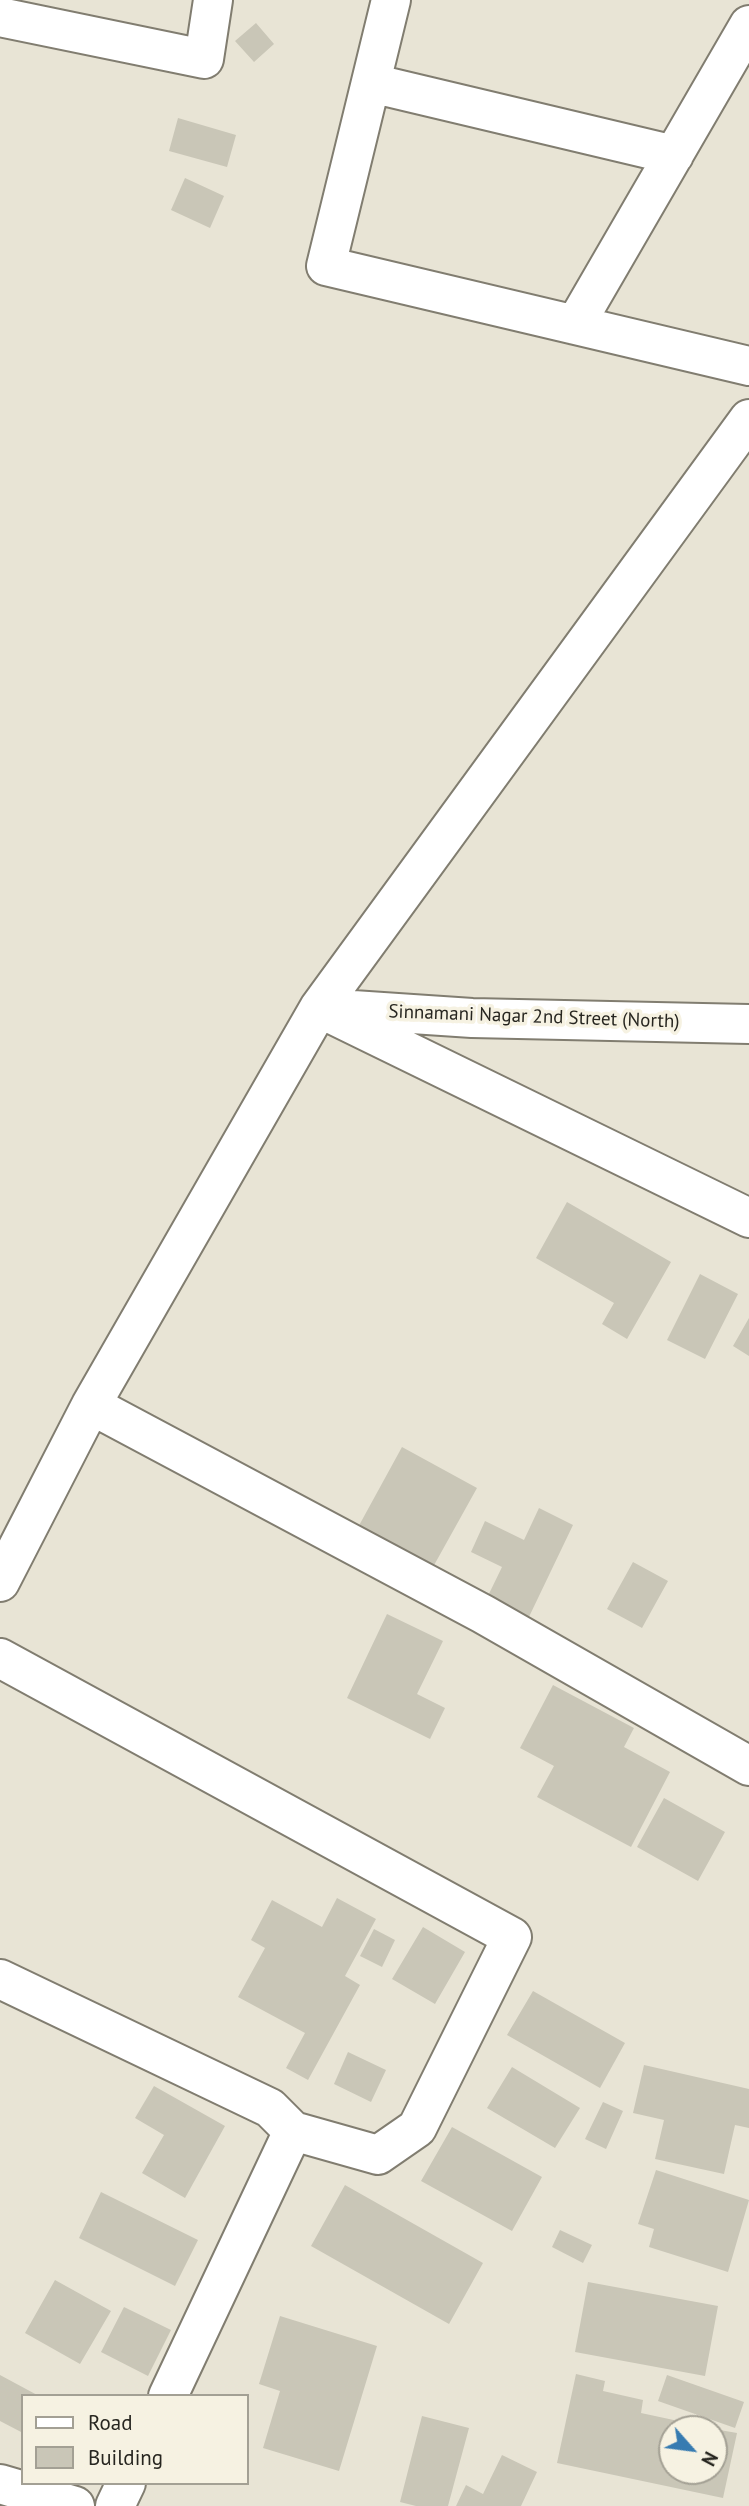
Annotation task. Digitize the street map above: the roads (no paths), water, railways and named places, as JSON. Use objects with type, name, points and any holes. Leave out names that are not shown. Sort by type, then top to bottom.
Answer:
[{"type":"street","points":[[0,17],[204,59],[214,0]]},
{"type":"street","points":[[391,0],[326,266],[749,366]]},
{"type":"street","points":[[575,325],[749,25]]},
{"type":"street","points":[[371,83],[674,155]]},
{"type":"street","points":[[0,1582],[91,1405],[319,1008],[749,419]]},
{"type":"street","points":[[319,1008],[749,1218]]},
{"type":"street","name":"Sinnamani Nagar 2nd Street (North)","points":[[319,1008],[472,1018],[749,1024]]},
{"type":"street","points":[[91,1405],[482,1614],[749,1766]]},
{"type":"street","points":[[0,1658],[512,1937],[417,2128],[378,2155],[293,2132],[270,2108],[0,1979]]},
{"type":"street","points":[[169,2394],[293,2132]]},
{"type":"street","points":[[0,2484],[75,2506]]},
{"type":"street","points":[[115,2506],[125,2485]]}]
